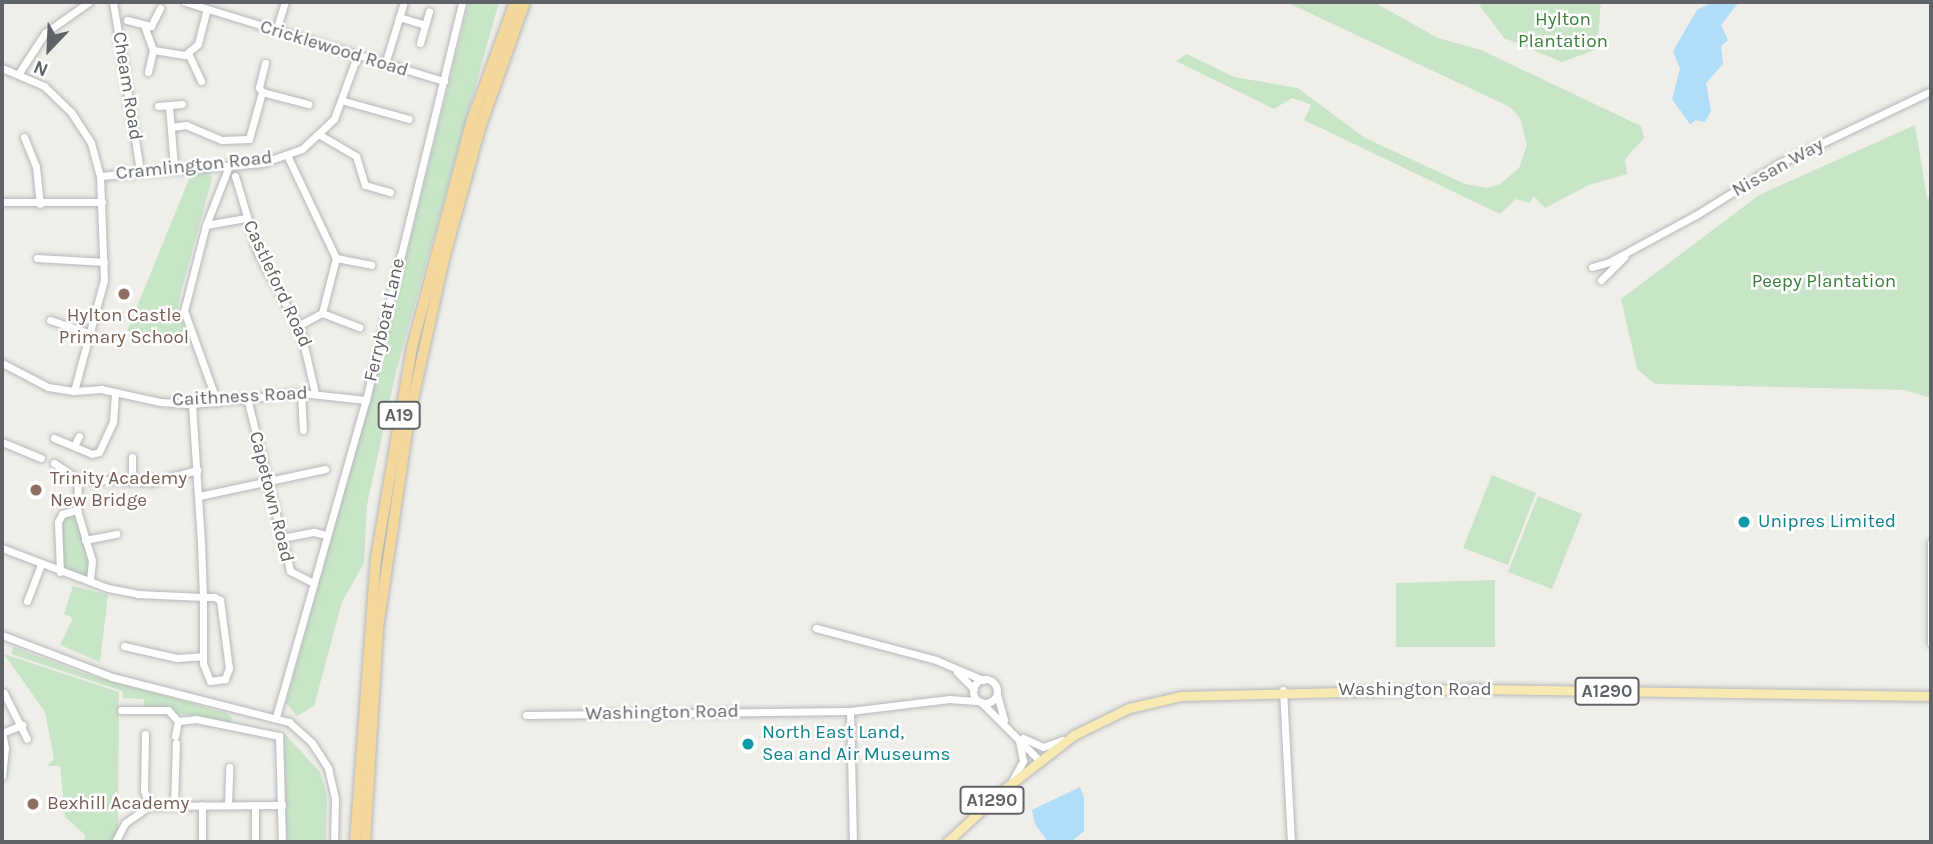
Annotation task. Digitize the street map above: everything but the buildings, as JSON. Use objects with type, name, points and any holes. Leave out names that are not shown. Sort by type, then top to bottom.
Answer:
[{"type":"highway","name":"A19","points":[[355,842],[376,558],[404,387],[471,123],[515,2]]},
{"type":"highway","name":"A19","points":[[365,842],[384,573],[409,417],[444,259],[476,142],[525,2]]},
{"type":"main road","name":"Washington Road","points":[[947,842],[1008,786],[1074,735],[1108,717],[1154,701],[1283,690],[1931,696]]},
{"type":"street","points":[[19,73],[45,33],[89,2]]},
{"type":"street","name":"Cheam Road","points":[[113,2],[140,170]]},
{"type":"street","name":"Cricklewood Road","points":[[185,2],[444,81]]},
{"type":"street","points":[[276,31],[285,2]]},
{"type":"street","points":[[385,64],[404,2]]},
{"type":"street","name":"Ferryboat Lane","points":[[276,717],[312,582],[366,400],[462,2]]},
{"type":"street","points":[[145,28],[155,23],[160,8]]},
{"type":"street","points":[[153,50],[188,53],[198,44],[207,9]]},
{"type":"street","points":[[420,43],[429,11]]},
{"type":"street","points":[[399,17],[425,25]]},
{"type":"street","points":[[127,20],[145,28],[153,50],[148,72]]},
{"type":"street","points":[[188,53],[201,81]]},
{"type":"street","name":"Cramlington Road","points":[[100,176],[174,167],[229,166],[287,155],[320,135],[344,101],[357,55]]},
{"type":"street","points":[[265,63],[259,87],[262,92],[308,104]]},
{"type":"street","points":[[2,68],[19,73],[44,86],[71,112],[91,143],[100,176],[104,262],[91,334],[74,391]]},
{"type":"street","name":"Nissan Way","points":[[1630,252],[1780,163],[1931,91]]},
{"type":"street","points":[[171,127],[186,125],[222,140],[248,139],[262,92]]},
{"type":"street","points":[[344,101],[410,119]]},
{"type":"street","points":[[158,106],[182,104]]},
{"type":"street","points":[[169,106],[174,167]]},
{"type":"street","points":[[320,135],[356,156],[365,185],[390,192]]},
{"type":"street","points":[[24,137],[36,167],[40,204]]},
{"type":"street","points":[[287,155],[336,258],[322,313],[298,326]]},
{"type":"street","points":[[217,402],[184,311],[206,225],[229,166]]},
{"type":"street","name":"Castleford Road","points":[[235,176],[245,218],[258,253],[298,326],[309,354],[315,393]]},
{"type":"street","points":[[2,202],[102,202]]},
{"type":"street","points":[[206,225],[245,218]]},
{"type":"street","points":[[1592,267],[1630,252]]},
{"type":"street","points":[[1601,280],[1630,252]]},
{"type":"street","points":[[37,258],[104,262]]},
{"type":"street","points":[[336,258],[371,265]]},
{"type":"street","points":[[322,313],[359,327]]},
{"type":"street","points":[[50,320],[91,334]]},
{"type":"street","name":"Caithness Road","points":[[2,363],[48,387],[115,392],[192,404],[301,393],[366,400]]},
{"type":"street","points":[[54,438],[92,454],[99,452],[113,422],[115,392]]},
{"type":"street","points":[[301,393],[303,430]]},
{"type":"street","name":"Capetown Road","points":[[247,398],[264,482],[290,572],[312,582]]},
{"type":"street","points":[[2,548],[60,572],[138,593],[203,597],[220,600],[224,609],[230,671],[225,679],[216,682],[205,676],[203,656],[203,597],[199,496],[192,404]]},
{"type":"street","points":[[74,446],[79,436]]},
{"type":"street","points":[[2,442],[41,458]]},
{"type":"street","points":[[132,457],[132,481]]},
{"type":"street","points":[[54,463],[78,479],[152,482],[197,470]]},
{"type":"street","points":[[199,496],[325,469]]},
{"type":"street","points":[[78,479],[77,510],[92,561],[90,581]]},
{"type":"street","points":[[60,572],[58,522],[62,514],[77,510]]},
{"type":"street","points":[[282,538],[314,532],[326,536]]},
{"type":"street","points":[[85,540],[116,534]]},
{"type":"street","points":[[1931,543],[1931,643]]},
{"type":"street","points":[[27,601],[41,565]]},
{"type":"street","points":[[816,628],[951,667],[994,684],[1004,721]]},
{"type":"street","points":[[2,646],[4,636],[112,677],[276,717],[302,733],[328,768],[335,799],[334,842]]},
{"type":"street","points":[[124,646],[169,657],[203,656]]},
{"type":"street","points":[[951,667],[981,702],[1004,721],[1040,761]]},
{"type":"street","points":[[964,699],[983,680]]},
{"type":"street","points":[[1283,690],[1291,842]]},
{"type":"street","points":[[981,702],[993,700],[997,693]]},
{"type":"street","points":[[4,694],[27,739]]},
{"type":"street","name":"Washington Road","points":[[526,715],[850,712],[964,699],[981,702]]},
{"type":"street","points":[[121,710],[168,710],[178,721]]},
{"type":"street","points":[[850,712],[853,842]]},
{"type":"street","points":[[178,721],[196,719],[279,736],[282,842]]},
{"type":"street","points":[[174,805],[178,721]]},
{"type":"street","points":[[2,776],[2,733],[22,725]]},
{"type":"street","points":[[145,734],[144,790],[149,806]]},
{"type":"street","points":[[1016,734],[1039,746],[1074,735]]},
{"type":"street","points":[[1008,786],[1023,761],[1016,734]]},
{"type":"street","points":[[228,805],[229,767]]},
{"type":"street","points":[[202,805],[202,842]]},
{"type":"street","points":[[255,805],[255,842]]},
{"type":"street","points":[[115,842],[125,823],[149,806],[282,805]]},
{"type":"green space","points":[[469,2],[499,2],[396,372],[367,505],[364,563],[342,602],[314,706],[297,716],[286,703],[382,354]]},
{"type":"green space","points":[[1286,2],[1374,2],[1438,38],[1481,50],[1641,126],[1644,138],[1625,159],[1627,174],[1589,185],[1545,208],[1534,196],[1529,203],[1516,199],[1500,214],[1304,120],[1311,105],[1307,103],[1292,98],[1274,109],[1176,61],[1187,54],[1234,77],[1298,88],[1365,138],[1465,184],[1487,188],[1500,184],[1519,168],[1527,145],[1520,118],[1510,107]]},
{"type":"green space","name":"Hylton Plantation","points":[[1477,2],[1601,2],[1597,49],[1562,62],[1504,38]]},
{"type":"green space","name":"Peepy Plantation","points":[[1915,125],[1927,198],[1931,199],[1931,398],[1904,390],[1655,384],[1637,369],[1621,299],[1759,195]]},
{"type":"green space","points":[[192,172],[210,172],[212,179],[178,308],[187,336],[127,331]]},
{"type":"green space","points":[[1492,475],[1536,493],[1508,565],[1463,548]]},
{"type":"green space","points":[[1538,496],[1582,514],[1552,589],[1508,572]]},
{"type":"green space","points":[[77,510],[88,552],[90,581],[60,572],[62,514]]},
{"type":"green space","points":[[1495,580],[1495,647],[1396,647],[1396,583]]},
{"type":"green space","points":[[73,586],[108,595],[100,662],[60,645],[73,618],[64,614]]},
{"type":"green space","points":[[14,647],[82,673],[226,713],[232,717],[230,723],[144,707],[144,699],[123,698],[122,691],[11,654]]},
{"type":"green space","points":[[4,654],[119,692],[118,829],[111,842],[84,842],[85,835],[65,817],[60,766],[47,766],[54,759],[45,712]]},
{"type":"green space","points":[[284,733],[320,772],[327,796],[326,842],[287,842]]},
{"type":"water","points":[[1713,2],[1739,2],[1721,25],[1728,40],[1721,46],[1723,64],[1706,83],[1711,111],[1705,122],[1696,120],[1690,124],[1672,99],[1680,69],[1673,51],[1697,10]]},
{"type":"water","points":[[1080,787],[1084,797],[1084,831],[1071,842],[1048,842],[1035,824],[1032,810]]},
{"type":"place","name":"Hylton Castle Primary School","points":[[124,294]]},
{"type":"place","name":"Trinity Academy New Bridge","points":[[36,490]]},
{"type":"place","name":"Unipres Limited","points":[[1744,522]]},
{"type":"place","name":"North East Land, Sea and Air Museums","points":[[748,744]]},
{"type":"place","name":"Bexhill Academy","points":[[33,804]]}]
